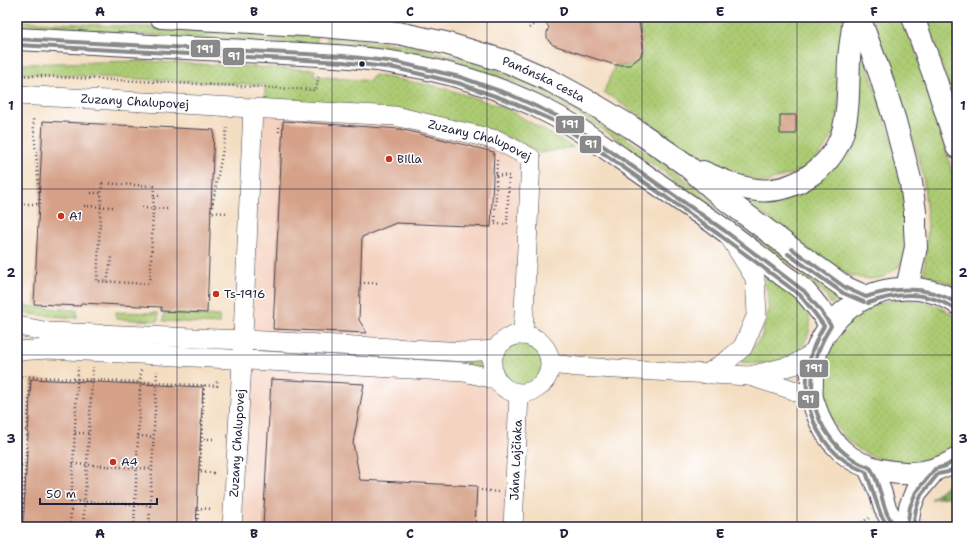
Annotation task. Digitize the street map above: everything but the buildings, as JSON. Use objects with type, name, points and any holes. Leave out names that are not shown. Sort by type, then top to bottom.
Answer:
[{"type":"main road","name":"Panónska cesta","points":[[161,17],[354,28],[398,33],[466,48],[508,62],[551,81],[613,115],[685,164],[721,196],[804,258],[846,288],[866,296]]},
{"type":"main road","points":[[685,164],[737,186],[760,191],[779,190],[798,184],[817,172],[836,151],[844,127],[847,114],[854,17]]},
{"type":"main road","points":[[859,17],[895,120],[911,183],[915,212],[916,247],[907,288]]},
{"type":"main road","points":[[913,17],[957,146]]},
{"type":"main road","points":[[17,39],[343,56],[396,62],[442,72],[477,82],[511,94],[557,116],[603,146],[725,231],[804,291],[821,310],[831,326]]},
{"type":"main road","points":[[957,303],[936,293],[907,288],[886,290],[866,296],[847,309],[831,326],[816,351],[812,374],[812,399],[820,421],[833,442],[851,458],[869,468],[902,474],[911,474],[935,469],[946,466],[957,459]]},
{"type":"main road","points":[[869,468],[880,492],[885,508],[895,527]]},
{"type":"main road","points":[[907,527],[910,507],[916,492],[935,469]]},
{"type":"street","name":"Zuzany Chalupovej","points":[[17,95],[395,116],[497,140],[531,158],[522,335]]},
{"type":"street","name":"Zuzany Chalupovej","points":[[232,527],[243,341],[253,108]]},
{"type":"street","points":[[707,374],[729,359],[743,347],[757,314],[755,278],[725,231]]},
{"type":"street","points":[[495,350],[465,352],[49,332],[18,325],[21,339],[17,350],[49,349],[464,372],[495,379]]},
{"type":"street","points":[[522,335],[531,336],[545,347],[549,355],[550,364],[549,373],[538,389],[529,393],[519,394],[501,386],[495,379],[492,370],[492,360],[495,350],[506,339],[522,335]]},
{"type":"street","points":[[750,376],[794,364],[816,351]]},
{"type":"street","points":[[550,364],[578,367],[750,376],[793,390],[812,399]]},
{"type":"street","name":"Jána Lajčiaka","points":[[513,527],[519,394]]},
{"type":"path","points":[[529,28],[542,18]]},
{"type":"path","points":[[17,75],[316,90],[319,73]]},
{"type":"path","points":[[24,204],[40,204],[33,118]]},
{"type":"path","points":[[226,213],[211,212],[227,128]]},
{"type":"path","points":[[496,175],[510,176],[507,224],[495,224],[496,175],[497,140]]},
{"type":"path","points":[[102,183],[154,186],[150,284],[97,281],[101,193],[102,183]]},
{"type":"path","points":[[91,193],[101,193]]},
{"type":"path","points":[[154,196],[159,196]]},
{"type":"path","points":[[84,206],[113,207]]},
{"type":"path","points":[[142,208],[168,209]]},
{"type":"path","points":[[107,282],[112,257]]},
{"type":"path","points":[[360,282],[380,283]]},
{"type":"path","points":[[70,527],[78,364]]},
{"type":"path","points":[[83,527],[93,365]]},
{"type":"path","points":[[134,527],[141,367]]},
{"type":"path","points":[[149,527],[157,368]]},
{"type":"path","points":[[17,376],[217,386],[217,380]]},
{"type":"path","points":[[17,513],[23,514],[30,377]]},
{"type":"path","points":[[204,385],[200,472],[214,473]]},
{"type":"path","points":[[17,430],[28,430]]},
{"type":"path","points":[[75,433],[89,433]]},
{"type":"path","points":[[138,436],[154,437]]},
{"type":"path","points":[[201,439],[215,439]]},
{"type":"path","points":[[73,464],[152,469]]},
{"type":"path","points":[[17,465],[25,466]]},
{"type":"path","points":[[481,490],[498,492],[498,499]]},
{"type":"path","points":[[17,499],[24,500]]},
{"type":"path","points":[[71,502],[151,505]]},
{"type":"path","points":[[197,527],[197,508],[212,509]]},
{"type":"shaded area","points":[[258,110],[394,119],[526,151],[516,314],[488,365],[509,405],[504,527],[240,527]]},
{"type":"green space","points":[[638,17],[843,17],[837,131],[810,168],[762,183],[714,167],[604,92],[615,65],[629,65],[636,63],[640,58],[642,52],[642,38]]},
{"type":"green space","points":[[871,17],[902,17],[911,37],[938,114],[955,187],[957,222],[956,286],[924,274],[928,225],[923,174],[906,116]]},
{"type":"green space","points":[[925,17],[957,17],[957,110]]},
{"type":"green space","points":[[17,21],[317,36],[317,44],[17,28]]},
{"type":"green space","points":[[327,37],[408,45],[465,59],[510,75],[568,101],[656,158],[799,264],[825,284],[832,293],[839,297],[831,304],[823,292],[794,267],[741,227],[610,134],[564,105],[506,79],[462,65],[407,51],[327,43]]},
{"type":"green space","points":[[859,40],[898,158],[908,216],[907,243],[901,265],[883,277],[876,279],[855,276],[829,265],[734,193],[828,171]]},
{"type":"green space","points":[[140,61],[315,70],[314,76],[370,81],[374,75],[440,87],[505,108],[573,147],[540,153],[499,133],[265,101],[265,85],[17,73],[17,64]]},
{"type":"green space","points":[[764,273],[804,306],[810,322],[807,338],[803,345],[791,356],[778,362],[741,362],[761,338],[769,309]]},
{"type":"green space","points":[[901,299],[931,304],[951,313],[957,318],[957,445],[935,458],[912,463],[894,462],[874,457],[857,448],[843,436],[832,420],[825,403],[823,385],[824,365],[831,346],[844,326],[863,310],[882,303]]},
{"type":"green space","points":[[22,306],[77,310],[77,318],[23,313]]},
{"type":"green space","points":[[116,312],[158,313],[158,321],[116,319]]},
{"type":"green space","points":[[164,313],[219,316],[219,324],[163,321]]},
{"type":"green space","points":[[517,343],[525,343],[533,346],[539,352],[542,364],[539,376],[533,382],[525,385],[517,385],[509,382],[503,376],[500,368],[500,360],[503,352],[509,346]]},
{"type":"green space","points":[[359,351],[484,356],[483,369],[359,360]]},
{"type":"green space","points":[[957,477],[957,496],[931,499]]},
{"type":"transit line","name":"191","points":[[17,39],[343,56],[396,62],[460,77],[511,95],[557,116],[596,141],[725,231],[804,291],[821,311],[831,326],[816,357],[812,389],[814,405],[828,435],[840,449],[846,455],[860,464],[869,467],[873,471],[887,513],[895,527]]},
{"type":"transit line","name":"91","points":[[17,45],[343,62],[395,68],[458,83],[509,101],[554,121],[593,146],[721,236],[800,295],[824,326],[814,347],[808,368],[807,389],[810,410],[817,429],[829,447],[845,461],[866,472],[881,515],[888,527]]},
{"type":"transit line","name":"191","points":[[792,249],[846,288],[866,297]]},
{"type":"transit line","name":"91","points":[[788,254],[843,293],[864,302]]},
{"type":"transit line","name":"191","points":[[866,297],[890,291],[913,290],[935,293],[957,303]]},
{"type":"transit line","name":"91","points":[[868,303],[879,299],[901,295],[912,295],[933,298],[954,308]]},
{"type":"transit line","name":"191","points":[[907,527],[910,507],[916,492],[935,469],[946,466],[957,459]]},
{"type":"transit line","name":"91","points":[[913,527],[916,509],[921,495],[938,474],[948,472],[957,466]]},
{"type":"place","name":"Billa","points":[[389,159]]},
{"type":"place","name":"A1","points":[[61,216]]},
{"type":"place","name":"Ts-1916","points":[[216,294]]},
{"type":"place","name":"A4","points":[[113,462]]}]
